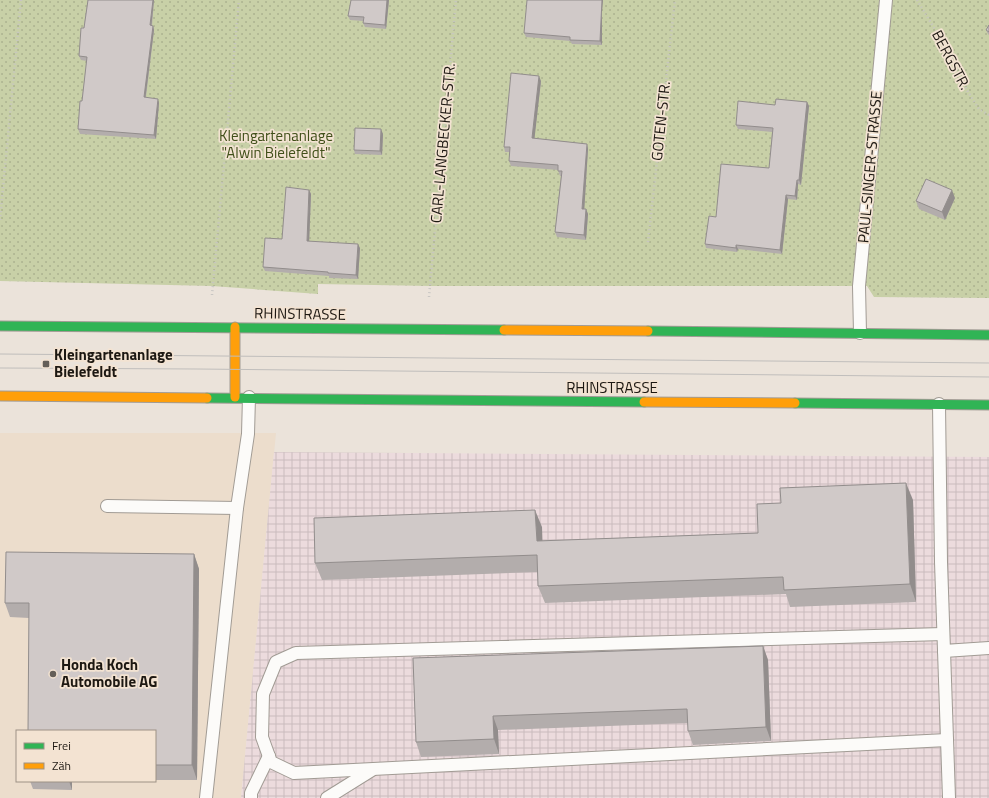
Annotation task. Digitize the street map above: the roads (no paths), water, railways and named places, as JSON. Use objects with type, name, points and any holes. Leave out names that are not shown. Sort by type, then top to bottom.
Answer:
[{"type":"main road","name":"RHINSTRASSE","points":[[0,326],[989,335]]},
{"type":"main road","name":"RHINSTRASSE","points":[[235,327],[235,397]]},
{"type":"main road","name":"RHINSTRASSE","points":[[0,396],[249,397],[989,405]]},
{"type":"lane","name":"PAUL-SINGER-STRASSE","points":[[860,333],[859,286],[886,0]]},
{"type":"lane","points":[[206,798],[237,508],[248,434],[249,397]]},
{"type":"lane","points":[[939,404],[944,651],[949,798]]},
{"type":"lane","points":[[107,506],[237,508]]},
{"type":"lane","points":[[944,634],[296,653],[276,662],[263,694],[262,737],[271,762],[294,773],[947,740]]},
{"type":"lane","points":[[944,651],[989,648]]},
{"type":"lane","points":[[251,798],[251,793],[269,756]]},
{"type":"lane","points":[[327,798],[373,769]]},
{"type":"tram line","points":[[0,354],[989,363]]},
{"type":"tram line","points":[[0,368],[989,377]]},
{"type":"place","name":"Kleingartenanlage Bielefeldt","points":[[46,364]]},
{"type":"place","name":"Honda Koch Automobile AG","points":[[53,674]]},
{"type":"park label","name":"Kleingartenanlage \"Alwin Bielefeldt\"","points":[[276,144]]}]
